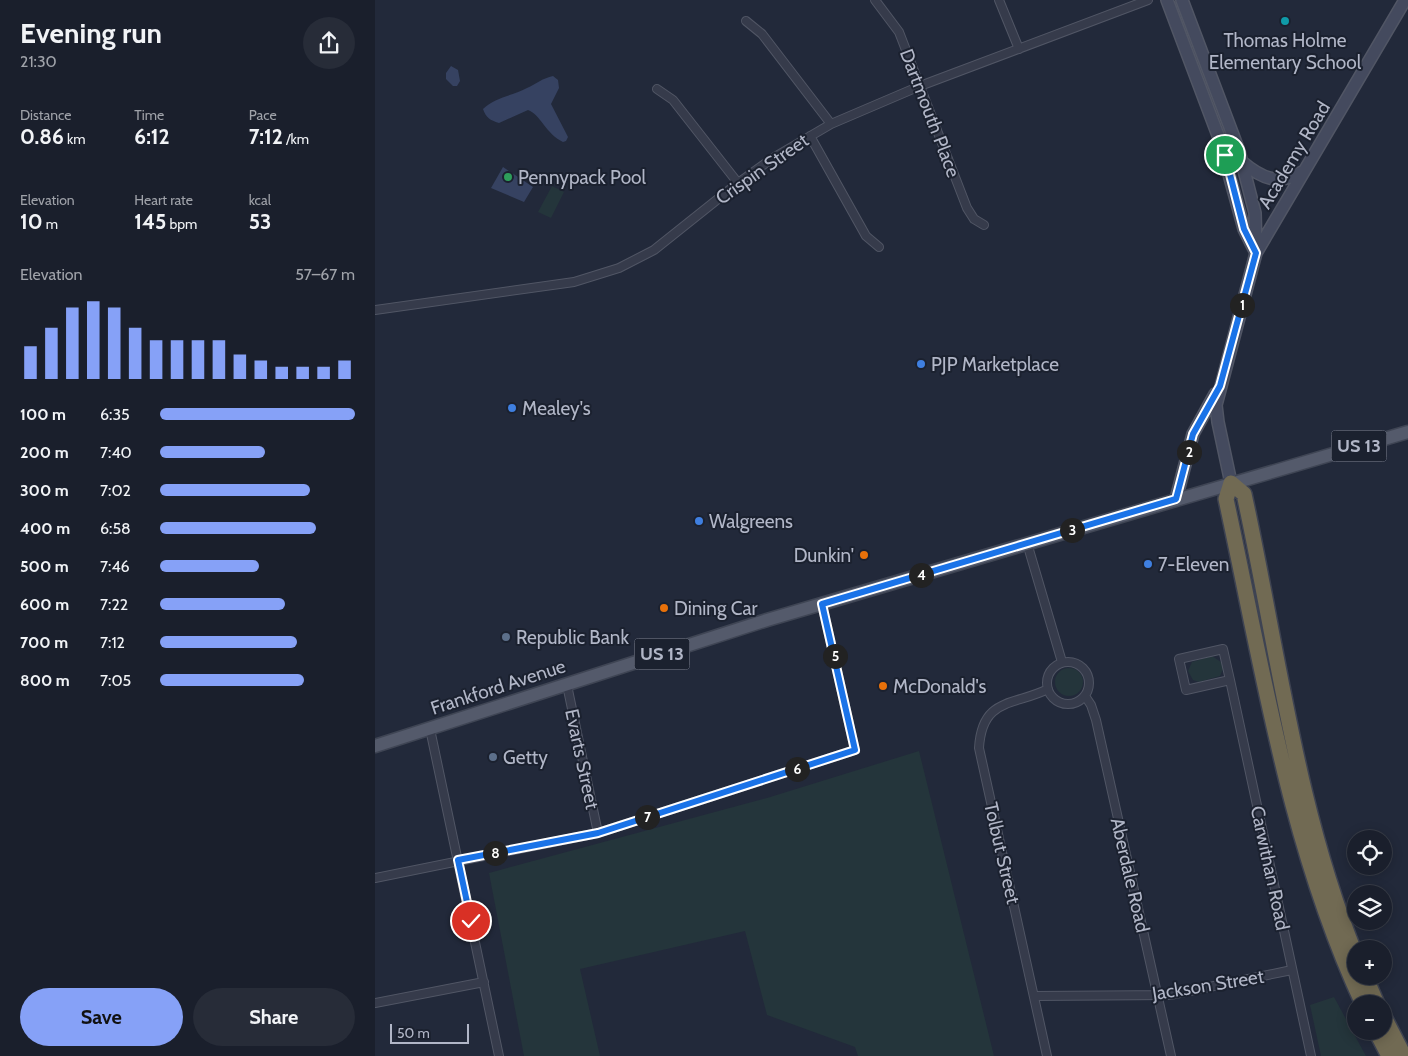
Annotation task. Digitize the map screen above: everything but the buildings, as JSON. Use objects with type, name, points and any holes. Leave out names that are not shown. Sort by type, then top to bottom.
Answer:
[{"type":"highway","points":[[1350,940],[1323,865],[1303,792],[1244,494],[1231,483],[1226,499],[1297,822],[1322,906],[1359,995]]},
{"type":"highway","points":[[1392,1033],[1404,1056]]},
{"type":"highway","points":[[1381,1040],[1389,1056]]},
{"type":"main road","points":[[1167,0],[1219,138],[1244,229],[1256,253]]},
{"type":"main road","points":[[1182,0],[1241,160],[1255,213],[1256,253]]},
{"type":"main road","name":"Academy Road","points":[[1231,483],[1217,414],[1220,386],[1256,253],[1405,0]]},
{"type":"main road","points":[[1241,160],[1255,172],[1274,179],[1290,179],[1305,170]]},
{"type":"main road","points":[[1176,499],[1193,434],[1220,386]]},
{"type":"main road","name":"Frankford Avenue","points":[[375,746],[822,604],[1408,432]]},
{"type":"street","name":"Dartmouth Place","points":[[875,0],[899,32],[967,208],[974,219],[984,224]]},
{"type":"street","points":[[999,0],[1019,49]]},
{"type":"street","name":"Crispin Street","points":[[375,310],[549,286],[598,276],[631,263],[654,250],[738,183],[773,158],[831,124],[920,86],[1148,0]]},
{"type":"street","points":[[746,21],[762,34],[831,124]]},
{"type":"street","points":[[657,89],[673,100],[738,183]]},
{"type":"street","points":[[810,136],[866,236],[879,247]]},
{"type":"street","points":[[1027,543],[1062,662]]},
{"type":"street","points":[[375,878],[598,833],[855,750],[822,604]]},
{"type":"street","name":"Carwithan Road","points":[[1230,680],[1186,690],[1179,659],[1223,649],[1230,680],[1292,970],[1311,1056]]},
{"type":"street","points":[[1070,661],[1084,668],[1090,682],[1085,696],[1076,703],[1064,704],[1054,698],[1048,689],[1049,672],[1062,662],[1070,661]]},
{"type":"street","name":"Evarts Street","points":[[567,685],[598,833]]},
{"type":"street","name":"Tolbut Street","points":[[1047,1056],[979,748],[981,732],[994,710],[1006,702],[1048,689]]},
{"type":"street","name":"Aberdale Road","points":[[1085,696],[1091,705],[1096,720],[1171,1056]]},
{"type":"street","points":[[430,729],[499,1056]]},
{"type":"street","name":"Jackson Street","points":[[1034,996],[1171,995],[1292,970]]},
{"type":"street","points":[[375,1003],[484,982]]},
{"type":"shaded area","points":[[552,186],[564,192],[551,218],[538,212]]},
{"type":"shaded area","points":[[1212,656],[1221,662],[1223,669],[1220,676],[1199,682],[1193,680],[1188,671],[1192,662]]},
{"type":"shaded area","points":[[1069,668],[1079,672],[1083,682],[1079,692],[1069,696],[1059,692],[1055,682],[1059,672]]},
{"type":"shaded area","points":[[919,751],[994,1056],[858,1056],[855,1047],[767,1015],[745,931],[580,969],[600,1056],[524,1056],[489,873],[767,798]]},
{"type":"shaded area","points":[[1334,997],[1347,1021],[1347,1040],[1357,1040],[1366,1056],[1321,1056],[1310,1005]]},
{"type":"water","points":[[451,66],[458,70],[460,81],[457,86],[453,86],[446,79],[446,73]]},
{"type":"water","points":[[553,76],[558,80],[559,88],[551,104],[568,137],[566,141],[563,142],[552,134],[528,110],[499,123],[485,115],[483,109],[498,99]]},
{"type":"water","name":"Pennypack Pool","points":[[503,167],[533,187],[524,202],[491,188]]},
{"type":"place","name":"Thomas Holme Elementary School","points":[[1285,21]]},
{"type":"place","name":"Pennypack Pool","points":[[508,177]]},
{"type":"place","name":"PJP Marketplace","points":[[921,364]]},
{"type":"place","name":"Mealey's","points":[[512,408]]},
{"type":"place","name":"Walgreens","points":[[699,521]]},
{"type":"place","name":"Dunkin'","points":[[864,555]]},
{"type":"place","name":"7-Eleven","points":[[1148,564]]},
{"type":"place","name":"Dining Car","points":[[664,608]]},
{"type":"place","name":"Republic Bank","points":[[506,637]]},
{"type":"place","name":"McDonald's","points":[[883,686]]},
{"type":"place","name":"Getty","points":[[493,757]]},
{"type":"route","points":[[471,921],[458,860],[598,833],[855,750],[827,618],[822,604],[1176,499],[1193,434],[1220,386],[1256,253],[1244,229],[1225,155]]}]
